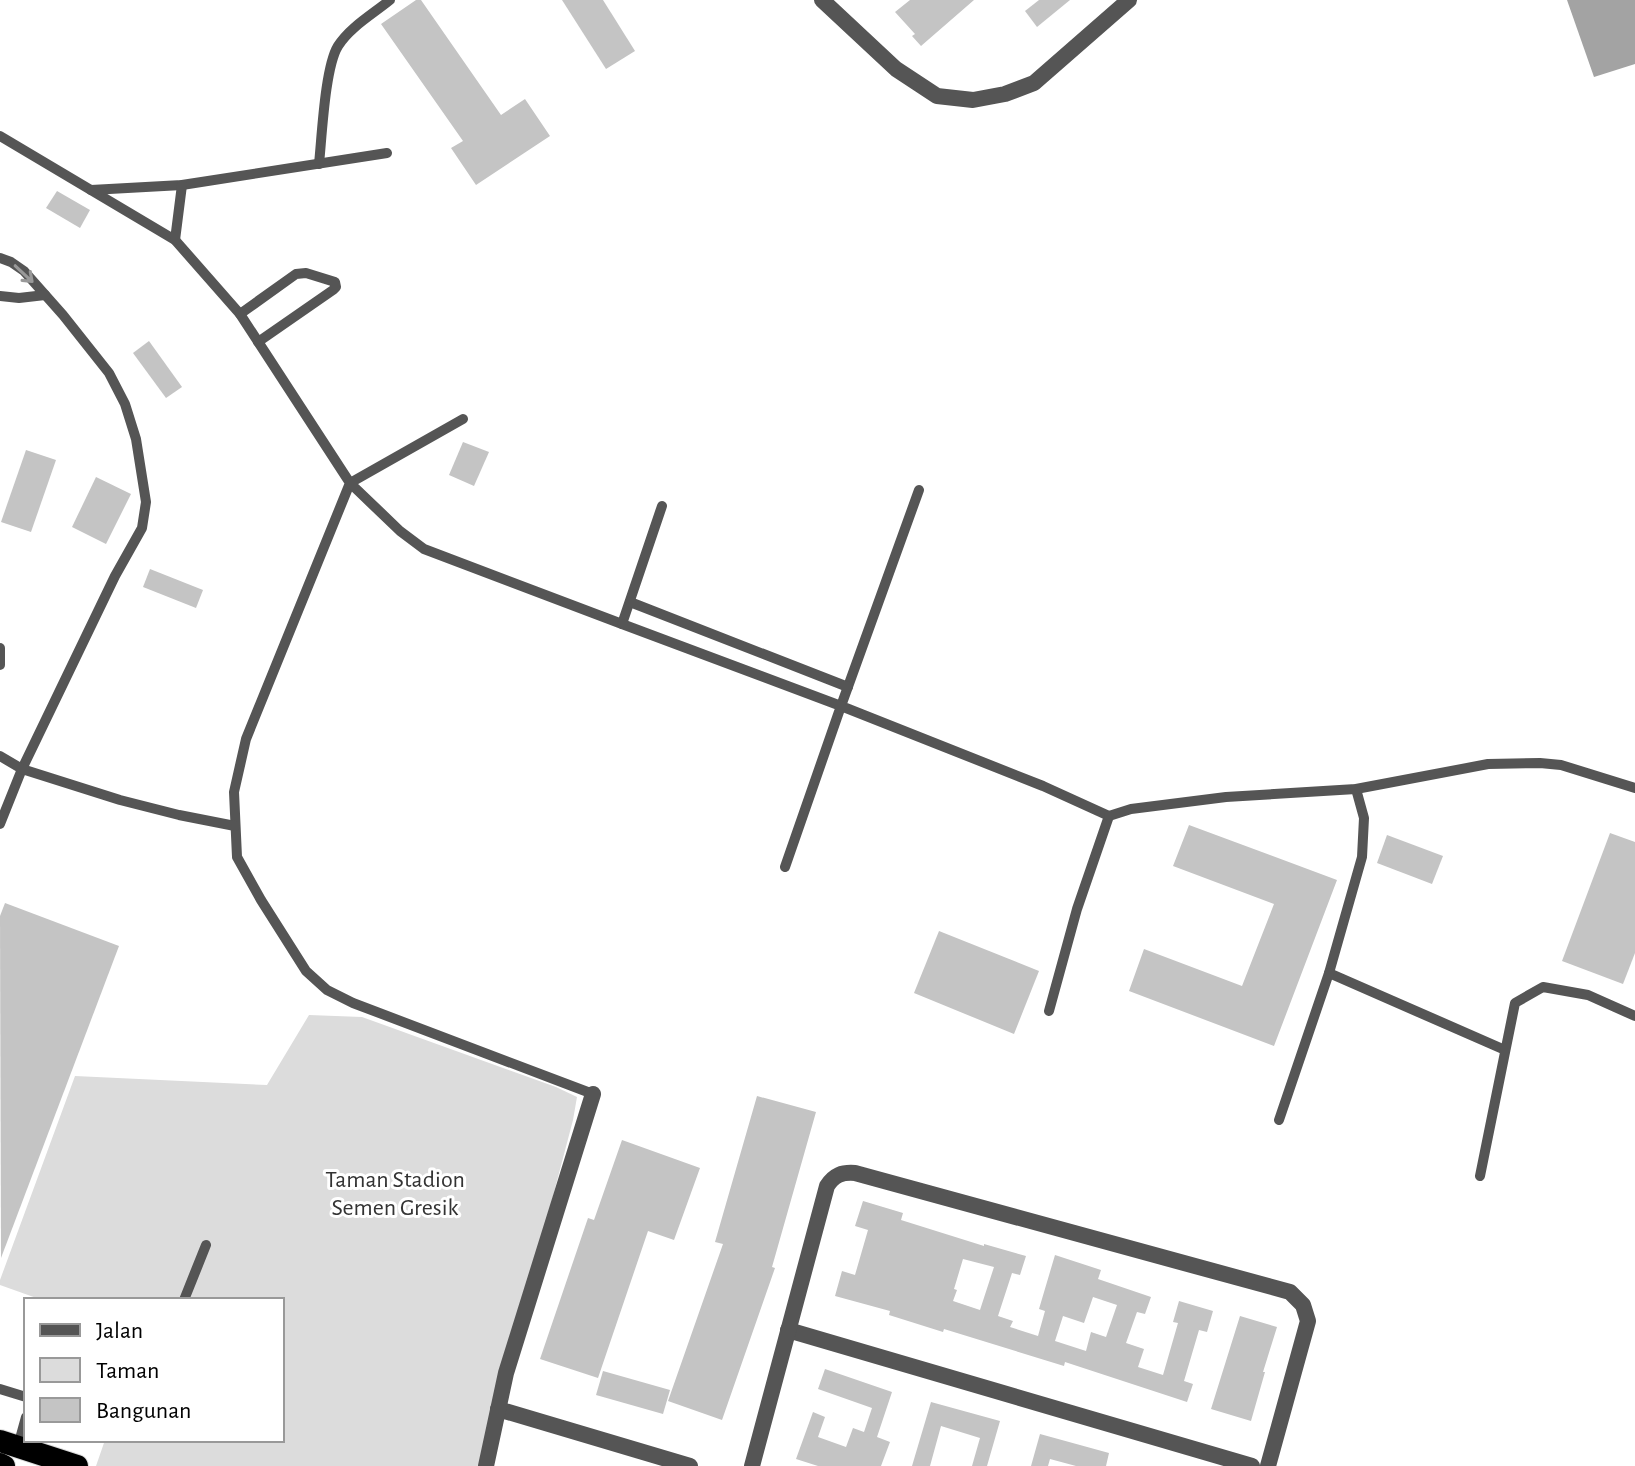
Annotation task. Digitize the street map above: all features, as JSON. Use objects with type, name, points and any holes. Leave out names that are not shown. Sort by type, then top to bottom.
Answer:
[{"type":"highway","points":[[5,1455],[77,1466]]},
{"type":"street","points":[[822,0],[908,77],[937,96],[973,100],[1005,94],[1034,83],[1129,0]]},
{"type":"street","points":[[486,1466],[506,1373],[593,1094]]},
{"type":"street","points":[[752,1466],[827,1186],[832,1179],[845,1172],[1290,1292],[1303,1305],[1308,1321],[1268,1466]]},
{"type":"street","points":[[788,1330],[1252,1466]]},
{"type":"street","points":[[498,1409],[690,1466]]},
{"type":"lane","points":[[319,164],[330,67],[337,47],[390,0]]},
{"type":"lane","points":[[0,136],[175,240],[240,314],[350,483],[400,531],[424,549],[841,706],[1043,786],[1109,816],[1131,809],[1226,797],[1356,789],[1488,764],[1561,765],[1635,788]]},
{"type":"lane","points":[[91,190],[182,185],[387,153]]},
{"type":"lane","points":[[175,240],[182,185]]},
{"type":"lane","points":[[0,258],[24,271],[109,373],[125,404],[136,439],[146,502],[142,528],[115,576],[22,769],[0,824]]},
{"type":"lane","points":[[240,314],[296,274],[306,273],[335,282],[333,290],[258,342]]},
{"type":"lane","points":[[0,296],[19,298],[45,295]]},
{"type":"lane","points":[[463,419],[350,483],[246,739],[234,792],[237,857],[306,971],[327,990],[353,1003],[593,1094]]},
{"type":"lane","points":[[785,867],[919,490]]},
{"type":"lane","points":[[622,624],[662,506]]},
{"type":"lane","points":[[630,602],[848,687]]},
{"type":"lane","points":[[0,648],[0,665]]},
{"type":"lane","points":[[0,756],[22,769],[120,800],[235,826]]},
{"type":"lane","points":[[1279,1120],[1329,973],[1362,857],[1364,818],[1356,789]]},
{"type":"lane","points":[[1049,1011],[1077,909],[1109,816]]},
{"type":"lane","points":[[1329,973],[1505,1050]]},
{"type":"lane","points":[[1480,1176],[1515,1003],[1543,987],[1588,995],[1635,1016]]},
{"type":"lane","points":[[185,1298],[206,1245]]},
{"type":"lane","points":[[0,1389],[24,1396]]},
{"type":"lane","points":[[5,1455],[24,1421]]},
{"type":"green space","name":"Taman Stadion Semen Gresik","points":[[309,1015],[362,1017],[577,1097],[482,1466],[96,1466],[104,1442],[284,1442],[284,1298],[36,1298],[0,1285],[75,1076],[267,1085]]},
{"type":"shaded area","points":[[1567,0],[1635,0],[1635,64],[1594,77]]},
{"type":"building","points":[[416,0],[421,0],[501,115],[525,99],[550,136],[476,185],[451,148],[463,141],[381,24]]},
{"type":"building","points":[[562,0],[603,0],[635,51],[606,69]]},
{"type":"building","points":[[910,0],[974,0],[921,46],[912,36],[915,34],[895,12]]},
{"type":"building","points":[[1039,0],[1070,0],[1037,27],[1025,11]]},
{"type":"building","points":[[57,191],[90,210],[80,228],[46,208]]},
{"type":"building","points":[[149,341],[182,387],[166,398],[133,353]]},
{"type":"building","points":[[463,442],[489,452],[474,486],[449,475]]},
{"type":"building","points":[[26,450],[56,460],[31,532],[1,522]]},
{"type":"building","points":[[96,477],[131,494],[106,544],[72,527]]},
{"type":"building","points":[[150,569],[203,590],[196,608],[143,587]]},
{"type":"building","points":[[1189,825],[1337,880],[1274,1046],[1129,991],[1144,949],[1242,986],[1274,904],[1173,866]]},
{"type":"building","points":[[1610,833],[1635,842],[1635,953],[1623,984],[1562,961]]},
{"type":"building","points":[[1387,835],[1443,856],[1432,884],[1377,863]]},
{"type":"building","points":[[5,903],[119,946],[1,1258],[0,916]]},
{"type":"building","points":[[939,931],[1039,971],[1014,1034],[914,993]]},
{"type":"building","points":[[757,1096],[816,1112],[772,1267],[775,1268],[722,1420],[668,1401],[723,1244],[715,1242]]},
{"type":"building","points":[[622,1140],[700,1168],[674,1240],[648,1231],[598,1378],[540,1359],[588,1218],[594,1220]]},
{"type":"building","points":[[863,1201],[903,1213],[901,1220],[1026,1256],[1020,1275],[1012,1273],[998,1316],[1013,1321],[1010,1327],[1038,1336],[1045,1311],[1039,1309],[1055,1255],[1101,1270],[1098,1279],[1151,1297],[1145,1314],[1137,1312],[1126,1343],[1144,1349],[1138,1367],[1163,1375],[1178,1323],[1173,1322],[1179,1301],[1213,1311],[1207,1332],[1199,1330],[1184,1381],[1193,1384],[1187,1402],[1065,1362],[1064,1366],[944,1329],[943,1332],[889,1315],[890,1311],[835,1296],[842,1271],[855,1275],[868,1230],[855,1226]],"holes":[[[963,1259],[994,1267],[980,1310],[953,1301]],[[1093,1297],[1117,1305],[1106,1337],[1091,1332],[1086,1351],[1055,1341],[1063,1316],[1084,1323]]]},
{"type":"building","points":[[1240,1316],[1277,1327],[1251,1421],[1211,1409]]},
{"type":"building","points":[[825,1369],[892,1392],[877,1437],[890,1442],[881,1466],[818,1466],[796,1459],[813,1412],[825,1417],[818,1437],[846,1447],[853,1428],[864,1432],[872,1408],[818,1389]]},
{"type":"building","points":[[603,1371],[670,1390],[663,1414],[596,1395]]},
{"type":"building","points":[[931,1402],[1000,1421],[987,1466],[972,1466],[980,1438],[941,1426],[930,1466],[912,1466]]},
{"type":"building","points":[[1040,1434],[1109,1453],[1106,1466],[1076,1466],[1050,1459],[1048,1466],[1031,1466]]}]
